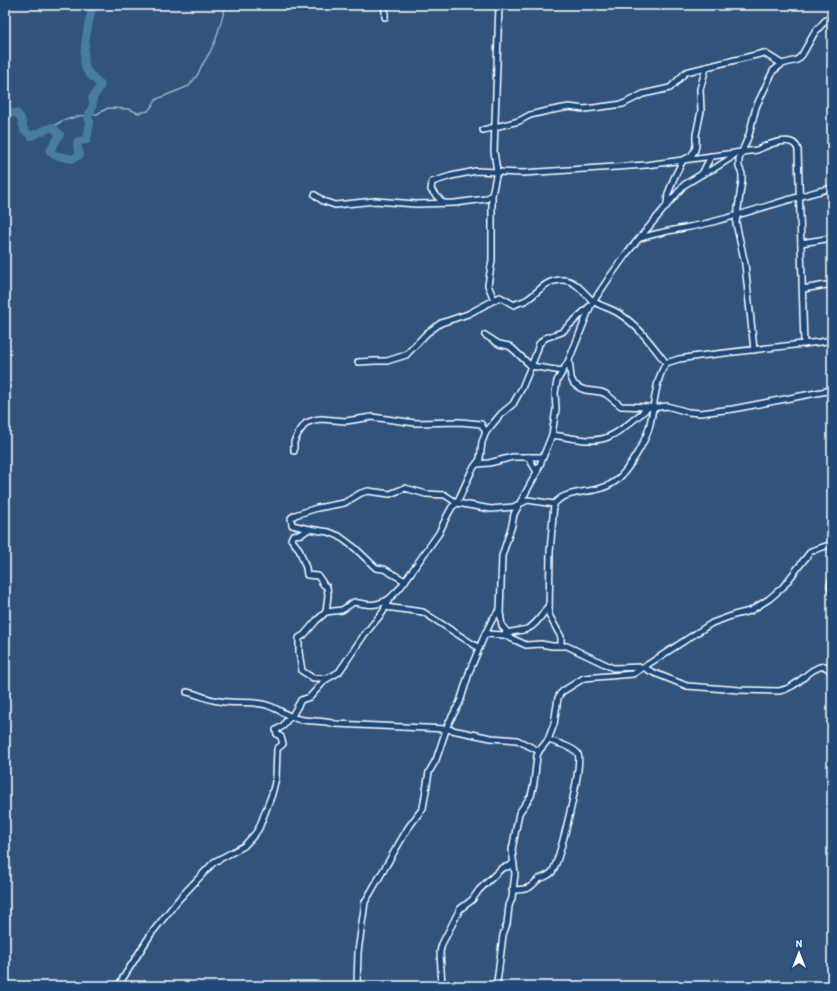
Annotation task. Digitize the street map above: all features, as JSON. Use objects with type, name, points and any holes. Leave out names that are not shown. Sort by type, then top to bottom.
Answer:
[{"type":"street","points":[[385,5],[385,17]]},
{"type":"street","points":[[494,300],[488,285],[492,260],[492,195],[497,171],[494,152],[499,5]]},
{"type":"street","points":[[832,16],[815,32],[797,60],[782,64],[773,71],[756,107],[749,135],[739,152],[715,168],[684,185],[611,274],[592,303],[569,360],[562,371],[555,388],[556,409],[552,434],[537,472],[514,514],[502,556],[500,608],[502,626],[506,634],[524,644],[541,644],[572,648],[614,668],[643,667],[687,686],[779,691],[798,683],[817,666],[825,666],[832,672]]},
{"type":"street","points":[[484,130],[519,121],[530,115],[547,110],[569,107],[584,109],[623,104],[644,94],[670,88],[686,72],[764,53],[782,64]]},
{"type":"street","points":[[667,204],[668,194],[683,160],[691,156],[695,150],[700,111],[700,89],[706,68]]},
{"type":"street","points":[[443,203],[431,190],[431,184],[433,181],[474,171],[523,173],[646,166],[757,150],[771,143],[790,141],[797,146],[798,150],[804,344]]},
{"type":"street","points":[[739,152],[739,167],[742,174],[742,180],[737,216],[737,234],[745,264],[754,350]]},
{"type":"street","points":[[702,174],[711,156]]},
{"type":"street","points":[[640,238],[737,216],[800,195],[832,188]]},
{"type":"street","points":[[315,195],[335,205],[375,201],[404,204],[443,203],[482,200],[489,198],[492,195]]},
{"type":"street","points":[[801,243],[832,238]]},
{"type":"street","points":[[358,362],[387,361],[406,355],[427,333],[441,323],[468,314],[500,297],[514,305],[519,302],[527,301],[547,282],[563,280],[574,283],[592,303],[618,312],[627,319],[642,334],[666,363]]},
{"type":"street","points":[[802,289],[832,284]]},
{"type":"street","points":[[118,986],[151,934],[179,899],[214,862],[244,846],[259,828],[272,794],[276,778],[277,749],[283,744],[281,737],[277,734],[276,730],[283,726],[292,716],[301,700],[310,696],[328,678],[339,672],[364,634],[383,612],[389,599],[405,581],[439,533],[452,507],[457,503],[472,470],[480,458],[482,442],[486,432],[501,414],[513,404],[522,388],[540,342],[545,338],[562,332],[592,303]]},
{"type":"street","points":[[485,335],[499,344],[513,349],[531,366],[562,371]]},
{"type":"street","points":[[561,646],[561,637],[549,615],[550,552],[554,504],[561,498],[592,491],[612,484],[626,470],[646,436],[650,426],[651,408],[658,380],[666,363],[679,359],[699,356],[832,340]]},
{"type":"street","points":[[569,360],[571,378],[574,384],[580,388],[606,394],[621,406],[651,408],[667,406],[688,412],[700,413],[832,390]]},
{"type":"street","points":[[552,434],[588,440],[603,439],[616,433],[651,408]]},
{"type":"street","points":[[294,452],[296,437],[306,423],[321,419],[346,421],[372,417],[415,423],[460,422],[481,424],[486,432]]},
{"type":"street","points":[[477,464],[514,458],[542,457]]},
{"type":"street","points":[[528,458],[537,472]]},
{"type":"street","points":[[405,581],[384,569],[376,568],[355,548],[339,536],[329,532],[292,525],[291,518],[294,515],[317,508],[344,502],[368,491],[390,494],[405,488],[426,494],[446,495],[457,503],[491,509],[505,509],[528,500],[554,504]]},
{"type":"street","points":[[309,529],[302,534],[293,535],[291,539],[299,549],[307,575],[318,576],[327,587],[328,595],[326,612]]},
{"type":"street","points":[[496,986],[503,935],[507,924],[515,874],[512,850],[519,814],[531,796],[537,756],[548,740],[554,724],[558,698],[563,691],[584,678],[633,674],[712,623],[750,611],[769,599],[783,587],[810,551],[832,544]]},
{"type":"street","points":[[832,580],[830,586],[832,591]]},
{"type":"street","points":[[328,678],[313,678],[305,674],[301,668],[299,638],[304,635],[326,612],[342,610],[354,602],[366,605],[379,605],[389,599]]},
{"type":"street","points":[[485,634],[506,634],[529,628],[538,620],[549,605]]},
{"type":"street","points":[[385,607],[423,612],[479,648]]},
{"type":"street","points":[[357,986],[358,952],[365,902],[408,828],[423,808],[429,772],[436,760],[447,729],[460,702],[463,690],[485,634],[500,608]]},
{"type":"street","points":[[187,692],[221,702],[263,704],[275,708],[290,717],[304,721],[335,724],[447,729],[491,738],[517,740],[539,751]]},
{"type":"street","points":[[512,890],[529,887],[551,873],[556,865],[569,817],[579,766],[579,755],[575,750],[548,740]]},
{"type":"street","points":[[442,986],[440,952],[442,944],[460,909],[472,900],[479,890],[502,868],[510,866],[513,863]]},
{"type":"waterway","points":[[5,113],[17,113],[21,118],[24,130],[31,136],[52,127],[60,134],[50,151],[54,155],[72,159],[80,155],[77,145],[78,141],[87,140],[90,122],[88,117],[93,106],[92,99],[101,85],[88,73],[84,58],[89,20],[93,5]]},
{"type":"waterway","points":[[52,127],[62,121],[79,116],[97,114],[108,108],[129,109],[138,113],[148,111],[157,99],[189,86],[198,74],[216,39],[226,5]]}]
